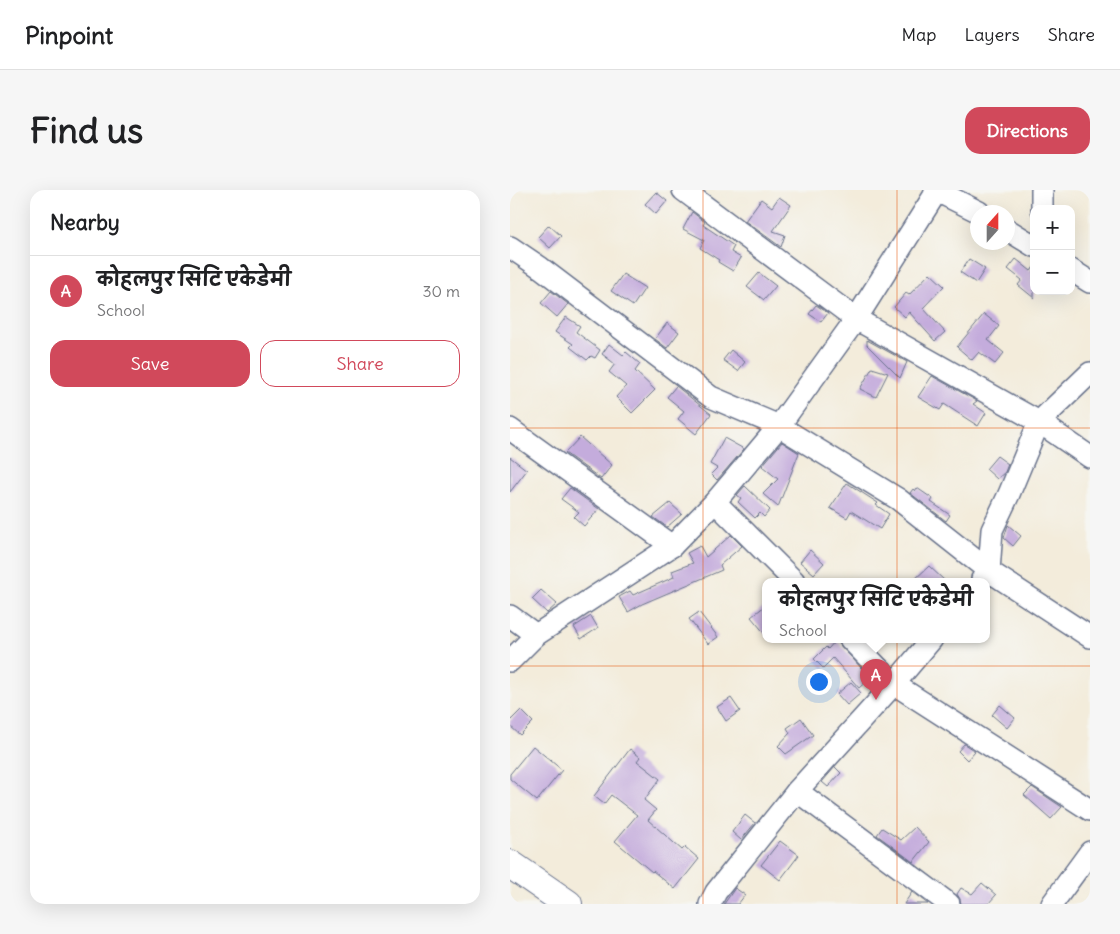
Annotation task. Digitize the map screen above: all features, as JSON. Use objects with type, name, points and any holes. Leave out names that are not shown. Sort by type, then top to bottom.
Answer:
[{"type":"highway","points":[[510,864],[568,904]]},
{"type":"street","points":[[683,190],[856,319],[1039,422],[1090,456]]},
{"type":"street","points":[[1042,190],[1042,205]]},
{"type":"street","points":[[510,660],[536,635],[672,546],[715,502],[779,426],[856,319],[936,191],[970,208]]},
{"type":"street","points":[[1015,234],[1030,244]]},
{"type":"street","points":[[510,247],[541,268],[711,397],[779,426],[898,499],[984,576]]},
{"type":"street","points":[[1075,273],[1090,282]]},
{"type":"street","points":[[984,576],[992,530],[1039,422],[1090,373]]},
{"type":"street","points":[[510,430],[672,546]]},
{"type":"street","points":[[715,502],[791,578]]},
{"type":"street","points":[[990,579],[1090,637]]},
{"type":"street","points":[[510,616],[536,635]]},
{"type":"street","points":[[854,643],[894,684],[1090,810]]},
{"type":"street","points":[[710,904],[716,892],[798,791],[929,643]]},
{"type":"street","points":[[798,791],[949,904]]},
{"type":"street","points":[[1052,904],[1090,852]]},
{"type":"building","points":[[656,192],[667,201],[656,214],[645,204]]},
{"type":"building","points":[[779,197],[791,205],[773,231],[785,235],[781,247],[745,221],[761,199],[772,207]]},
{"type":"building","points":[[692,212],[705,222],[703,225],[734,246],[731,252],[741,258],[733,271],[700,248],[704,240],[683,229]]},
{"type":"building","points":[[549,225],[561,236],[550,248],[538,237]]},
{"type":"building","points":[[969,259],[985,269],[976,283],[960,272]]},
{"type":"building","points":[[1016,259],[1030,270],[1030,295],[1018,285],[1022,280],[1008,269]]},
{"type":"building","points":[[759,273],[776,286],[764,300],[747,287]]},
{"type":"building","points":[[930,273],[944,286],[923,308],[945,332],[935,341],[909,312],[905,317],[894,307],[906,293],[909,295]]},
{"type":"building","points":[[623,274],[645,288],[633,306],[611,291]]},
{"type":"building","points":[[551,291],[568,304],[557,317],[541,303]]},
{"type":"building","points":[[816,305],[828,313],[821,322],[809,314]]},
{"type":"building","points":[[984,314],[999,326],[988,340],[1004,353],[995,364],[979,352],[972,360],[957,347]]},
{"type":"building","points":[[566,317],[580,326],[576,332],[600,350],[595,358],[591,356],[587,360],[570,347],[573,344],[555,332]]},
{"type":"building","points":[[667,323],[679,332],[667,348],[655,339]]},
{"type":"building","points":[[867,340],[907,362],[900,378],[867,345]]},
{"type":"building","points":[[609,344],[623,355],[626,352],[640,364],[635,371],[655,390],[632,413],[616,397],[626,386],[609,372],[615,364],[602,354]]},
{"type":"building","points":[[731,350],[745,362],[738,371],[723,360]]},
{"type":"building","points":[[872,368],[888,373],[876,397],[860,389]]},
{"type":"building","points":[[932,376],[977,401],[973,404],[986,413],[978,426],[944,404],[940,410],[918,397]]},
{"type":"building","points":[[676,386],[711,414],[696,434],[678,419],[684,411],[667,397]]},
{"type":"building","points":[[580,437],[612,465],[601,479],[565,453]]},
{"type":"building","points":[[724,438],[744,449],[717,480],[711,474],[717,468],[710,464]]},
{"type":"building","points":[[782,442],[799,453],[778,507],[763,494],[778,479],[762,466]]},
{"type":"building","points":[[997,456],[1008,464],[1005,472],[997,479],[986,469]]},
{"type":"building","points":[[510,457],[527,470],[510,492]]},
{"type":"building","points":[[847,483],[878,503],[876,505],[889,514],[880,529],[851,511],[847,518],[830,508]]},
{"type":"building","points":[[745,486],[770,510],[764,517],[760,513],[755,518],[738,502],[741,498],[737,495]]},
{"type":"building","points":[[570,488],[599,509],[584,526],[574,517],[579,512],[561,499]]},
{"type":"building","points":[[917,488],[933,499],[931,502],[950,515],[946,521],[910,493],[913,489],[915,491]]},
{"type":"building","points":[[670,503],[682,514],[667,527],[653,517]]},
{"type":"building","points":[[1008,525],[1021,536],[1013,546],[1004,538]]},
{"type":"building","points":[[731,535],[742,546],[720,565],[722,570],[642,604],[628,612],[619,597],[630,591],[633,595],[674,577],[672,571],[693,563],[687,553],[700,546],[706,557]]},
{"type":"building","points":[[810,550],[824,563],[814,574],[800,562]]},
{"type":"building","points":[[929,566],[942,578],[916,578]]},
{"type":"building","points":[[541,590],[557,604],[547,613],[532,599]]},
{"type":"building","points":[[762,608],[762,630],[751,617]]},
{"type":"building","points":[[699,612],[718,637],[708,644],[689,619]]},
{"type":"building","points":[[591,616],[598,628],[581,639],[574,627]]},
{"type":"building","points":[[833,643],[839,643],[870,678],[859,688],[833,658],[823,668],[814,659],[826,647],[828,649]]},
{"type":"building","points":[[851,682],[861,693],[847,705],[837,694]]},
{"type":"building","points":[[731,698],[740,711],[726,721],[717,707]]},
{"type":"building","points":[[1000,705],[1015,718],[1007,728],[992,715]]},
{"type":"building","points":[[521,710],[533,722],[520,735],[510,726],[510,721]]},
{"type":"building","points":[[801,718],[813,735],[786,754],[778,746],[790,733],[787,728]]},
{"type":"building","points":[[964,744],[975,751],[967,760],[958,751]]},
{"type":"building","points":[[533,746],[562,770],[537,801],[510,779],[510,774]]},
{"type":"building","points":[[630,749],[640,757],[637,761],[660,779],[644,800],[656,810],[648,820],[682,850],[685,847],[699,859],[675,889],[615,841],[637,815],[611,795],[604,804],[594,796]]},
{"type":"building","points":[[835,767],[841,773],[828,787],[822,782]]},
{"type":"building","points":[[1032,787],[1062,807],[1051,819],[1024,795]]},
{"type":"building","points":[[745,815],[755,823],[741,840],[732,832]]},
{"type":"building","points":[[915,827],[929,842],[913,862],[877,835],[882,828],[901,840]]},
{"type":"building","points":[[780,841],[799,855],[780,880],[761,865]]},
{"type":"building","points":[[982,883],[996,895],[988,904],[961,904],[957,894],[961,888],[972,894]]},
{"type":"building","points":[[735,888],[745,895],[738,904],[724,904]]},
{"type":"building","points":[[912,892],[928,904],[904,904]]},
{"type":"place","name":"कोहलपुर सिटि एकेडेमी","points":[[876,700]]}]
